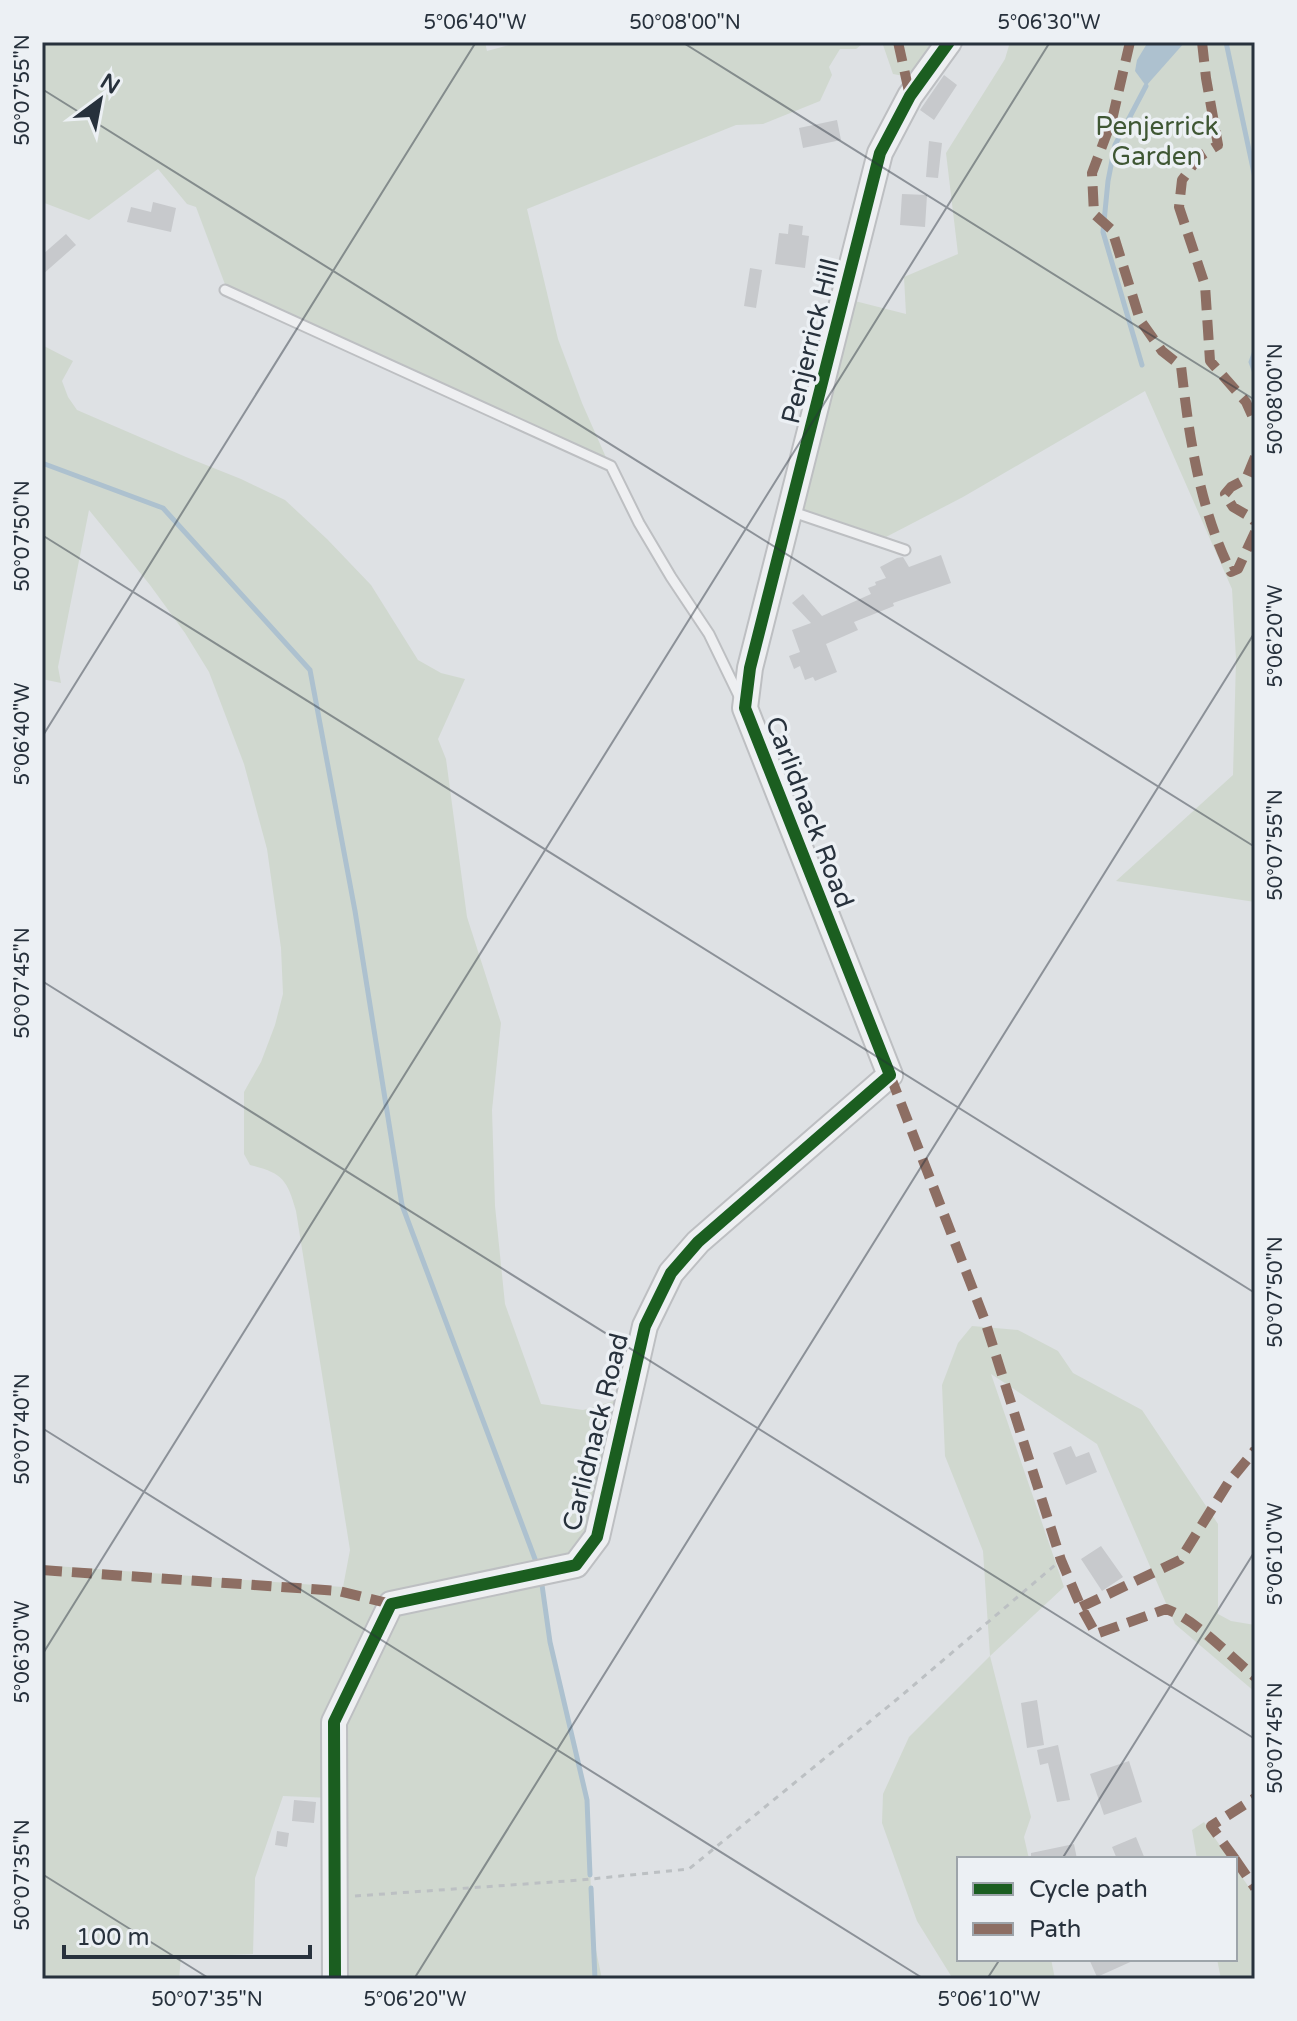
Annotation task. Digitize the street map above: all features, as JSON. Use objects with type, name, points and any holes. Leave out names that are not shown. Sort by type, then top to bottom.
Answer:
[{"type":"street","name":"Penjerrick Hill","points":[[750,668],[880,153],[910,96],[949,42]]},
{"type":"street","name":"Carlidnack Road","points":[[335,1979],[334,1722],[391,1604],[576,1565],[597,1537],[645,1326],[671,1273],[698,1242],[890,1075],[745,708],[750,668]]},
{"type":"lane","points":[[225,290],[611,466],[647,536],[709,634],[745,708]]},
{"type":"lane","points":[[790,511],[905,550]]},
{"type":"path","points":[[335,1897],[581,1880],[689,1869],[1061,1560]]},
{"type":"green space","points":[[42,42],[485,42],[487,51],[520,42],[865,42],[856,49],[840,49],[829,67],[832,75],[820,101],[763,124],[736,125],[527,209],[558,339],[608,462],[226,287],[196,207],[187,204],[158,169],[89,220],[42,202]]},
{"type":"green space","points":[[882,42],[949,42],[915,78],[893,74]]},
{"type":"green space","name":"Penjerrick Garden","points":[[1010,42],[1255,42],[1255,902],[1116,881],[1233,775],[1236,659],[1232,589],[1145,391],[963,497],[886,537],[796,507],[847,299],[906,314],[904,277],[958,254],[946,153],[1005,59]]},
{"type":"green space","points":[[42,345],[73,361],[62,381],[77,410],[285,500],[371,585],[418,660],[441,673],[465,679],[438,739],[446,759],[467,917],[501,1023],[492,1110],[495,1206],[505,1304],[541,1404],[583,1410],[620,1399],[591,1533],[571,1558],[396,1595],[362,1638],[331,1798],[283,1796],[255,1878],[253,1954],[181,1957],[179,1979],[42,1979],[42,1565],[343,1587],[350,1550],[296,1211],[290,1191],[282,1179],[250,1165],[244,1154],[244,1092],[261,1062],[283,994],[281,948],[267,849],[244,764],[209,672],[150,585],[89,510],[58,667],[61,683],[42,679]]},
{"type":"green space","points":[[972,1326],[1018,1330],[1058,1351],[1073,1373],[1142,1410],[1218,1524],[1218,1614],[1231,1621],[1255,1625],[1255,1692],[1175,1624],[1097,1444],[991,1374],[1064,1587],[990,1656],[983,1551],[945,1456],[942,1385],[958,1343]]},
{"type":"green space","points":[[542,1585],[550,1642],[587,1800],[593,1936],[602,1979],[345,1979],[346,1722],[398,1614]]},
{"type":"green space","points":[[990,1656],[1031,1817],[1024,1837],[1029,1857],[957,1857],[957,1961],[1051,1961],[1055,1979],[953,1979],[917,1921],[882,1823],[883,1794],[909,1737]]},
{"type":"green space","points":[[1204,1822],[1228,1857],[1197,1857],[1192,1830]]},
{"type":"green space","points":[[1237,1870],[1255,1896],[1255,1979],[1221,1979],[1217,1961],[1237,1961]]},
{"type":"water","points":[[1148,42],[1185,42],[1146,86],[1135,71],[1137,60]]},
{"type":"building","points":[[944,75],[957,85],[934,120],[920,110]]},
{"type":"building","points":[[837,120],[841,140],[803,148],[799,128]]},
{"type":"building","points":[[929,141],[942,143],[938,178],[926,177]]},
{"type":"building","points":[[902,194],[927,195],[925,227],[900,225]]},
{"type":"building","points":[[153,202],[176,208],[171,232],[127,222],[131,207],[151,212]]},
{"type":"building","points":[[789,224],[803,226],[802,235],[809,236],[805,268],[775,264],[779,233],[788,234]]},
{"type":"building","points":[[66,234],[76,245],[42,275],[42,255]]},
{"type":"building","points":[[750,268],[762,270],[756,308],[744,306]]},
{"type":"building","points":[[941,555],[951,583],[893,603],[894,606],[854,622],[858,630],[826,644],[837,672],[815,681],[813,677],[805,680],[800,666],[794,669],[789,656],[800,652],[792,630],[811,623],[792,603],[803,594],[822,616],[871,594],[868,588],[886,578],[880,567],[897,558],[903,557],[909,567]]},
{"type":"building","points":[[1071,1446],[1076,1457],[1089,1452],[1097,1472],[1066,1485],[1053,1453]]},
{"type":"building","points":[[1101,1546],[1123,1577],[1102,1591],[1081,1559]]},
{"type":"building","points":[[1037,1700],[1044,1745],[1027,1748],[1021,1703]]},
{"type":"building","points":[[1058,1745],[1070,1800],[1057,1802],[1048,1763],[1040,1765],[1037,1750]]},
{"type":"building","points":[[1129,1761],[1142,1802],[1104,1815],[1090,1774]]},
{"type":"building","points":[[294,1800],[316,1802],[314,1823],[292,1821]]},
{"type":"building","points":[[277,1831],[289,1833],[287,1847],[275,1845]]},
{"type":"building","points":[[1136,1837],[1144,1857],[1116,1857],[1112,1847]]},
{"type":"building","points":[[1074,1844],[1077,1857],[1031,1857],[1031,1853]]},
{"type":"building","points":[[1090,1961],[1133,1961],[1097,1977]]},
{"type":"waterway","points":[[1226,42],[1255,178]]},
{"type":"waterway","points":[[1142,365],[1103,232],[1115,145],[1146,86]]},
{"type":"waterway","points":[[1255,351],[1251,362],[1255,373]]},
{"type":"waterway","points":[[42,463],[163,508],[310,670],[355,911],[402,1205],[535,1559]]},
{"type":"waterway","points":[[542,1585],[550,1642],[587,1800],[590,1875]]},
{"type":"waterway","points":[[591,1888],[595,1979]]},
{"type":"marked path","points":[[898,42],[910,96]]},
{"type":"marked path","points":[[1130,42],[1112,120],[1092,173],[1094,214],[1112,230],[1140,320],[1162,351],[1181,366],[1203,497],[1231,572],[1238,569],[1255,532]]},
{"type":"marked path","points":[[1202,42],[1218,145],[1199,157],[1182,180],[1179,207],[1205,285],[1210,361],[1246,402],[1255,422]]},
{"type":"marked path","points":[[1255,457],[1246,479],[1225,494],[1233,507],[1255,522]]},
{"type":"marked path","points":[[890,1075],[984,1318],[1061,1560],[1096,1634],[1166,1609],[1200,1629],[1255,1677]]},
{"type":"marked path","points":[[1081,1607],[1180,1560],[1228,1483],[1255,1450]]},
{"type":"marked path","points":[[42,1570],[339,1591],[391,1604]]},
{"type":"marked path","points":[[1234,1857],[1211,1826],[1255,1798]]},
{"type":"marked path","points":[[1237,1862],[1255,1888]]},
{"type":"cycle path","points":[[335,1979],[334,1722],[391,1604],[576,1565],[597,1537],[645,1326],[671,1273],[698,1242],[890,1075],[745,708],[750,668],[880,153],[910,96],[949,42]]}]
